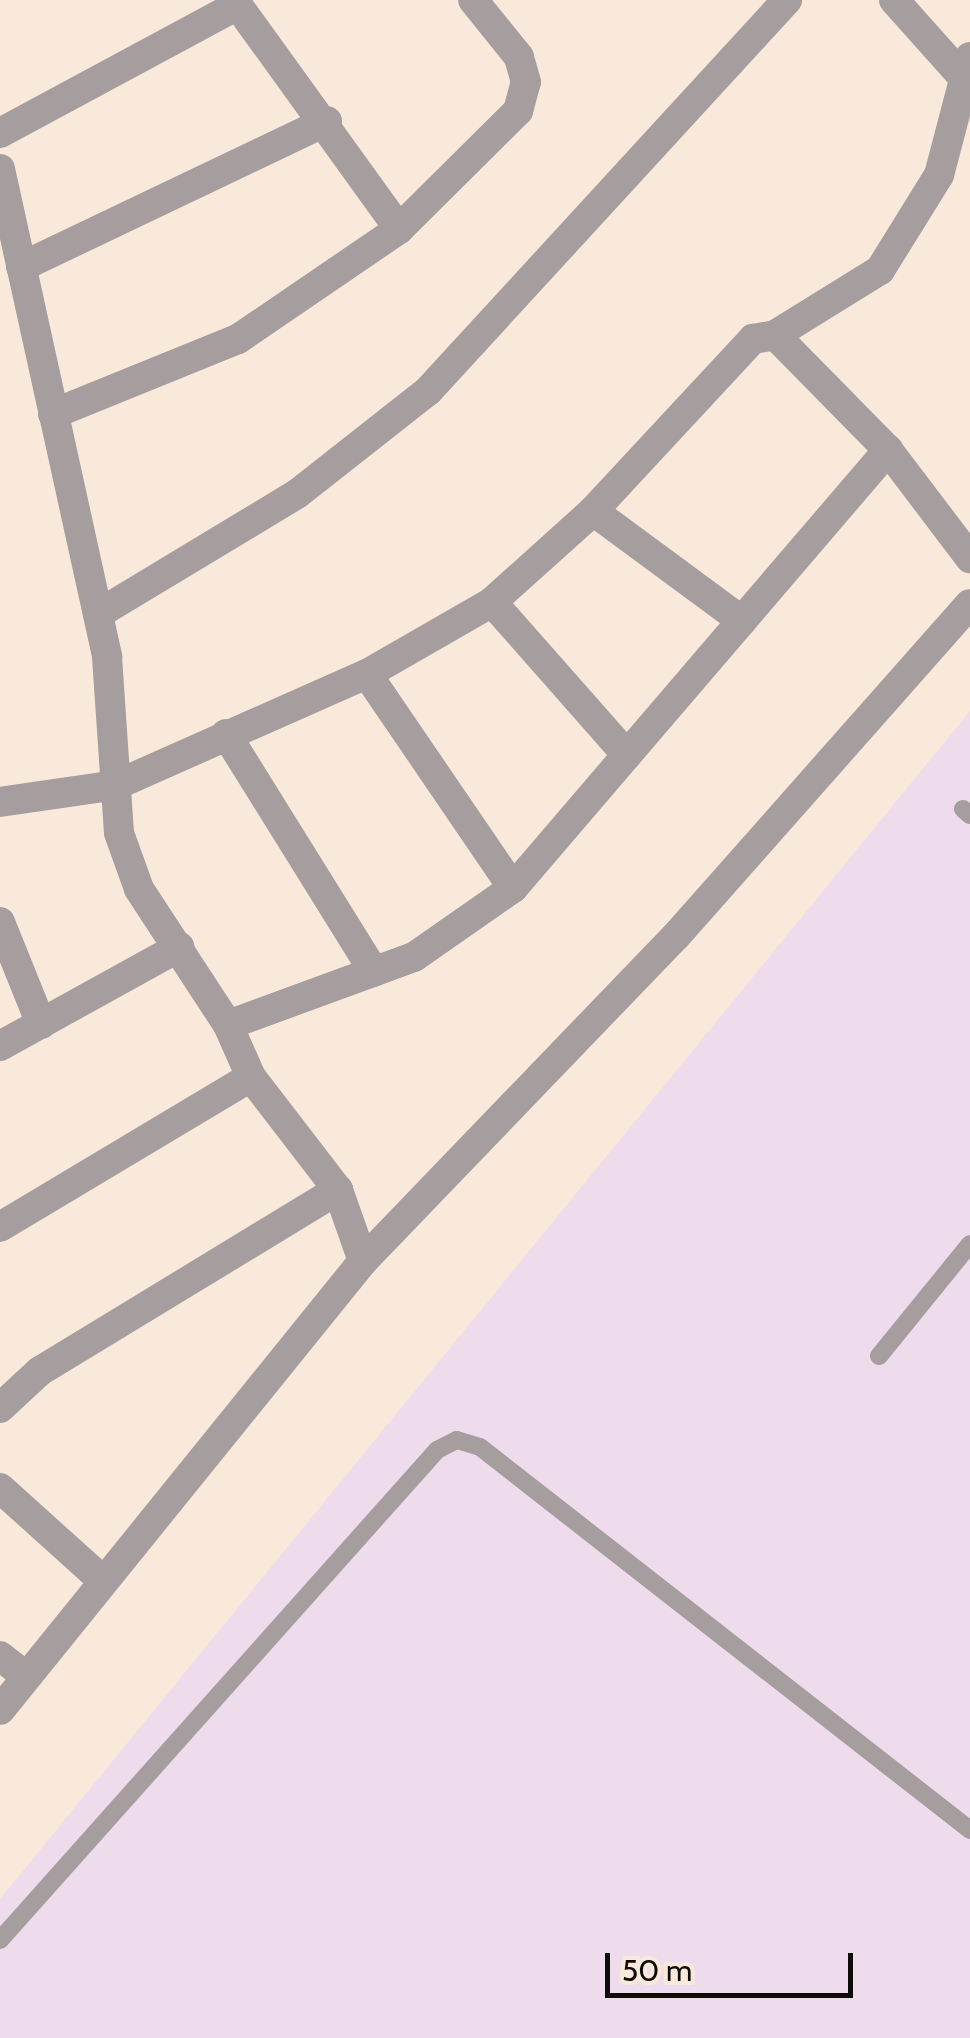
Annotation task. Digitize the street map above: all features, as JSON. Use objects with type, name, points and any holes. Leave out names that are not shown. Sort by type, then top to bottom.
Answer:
[{"type":"street","points":[[53,414],[238,340],[398,229],[518,111],[526,82],[519,57],[473,0]]},
{"type":"street","points":[[98,614],[297,494],[428,390],[787,0]]},
{"type":"street","points":[[0,802],[116,785],[366,674],[492,602],[593,511],[752,339],[775,336],[880,270],[939,176],[966,66],[894,0]]},
{"type":"street","points":[[0,133],[236,3],[327,122],[398,229]]},
{"type":"street","points":[[21,267],[327,122]]},
{"type":"street","points":[[0,169],[98,614],[119,833],[139,888],[228,1025],[251,1077],[338,1190],[363,1261]]},
{"type":"street","points":[[775,336],[888,450],[964,537]]},
{"type":"street","points":[[228,1025],[414,957],[513,888],[888,450]]},
{"type":"street","points":[[593,511],[742,621]]},
{"type":"street","points":[[492,602],[627,755]]},
{"type":"street","points":[[0,1710],[101,1579],[363,1261],[676,936],[970,604]]},
{"type":"street","points":[[366,674],[513,888]]},
{"type":"street","points":[[226,734],[374,972]]},
{"type":"street","points":[[0,922],[41,1024]]},
{"type":"street","points":[[0,1046],[180,947]]},
{"type":"street","points":[[0,1227],[251,1077]]},
{"type":"street","points":[[0,1408],[40,1372],[338,1190]]},
{"type":"street","points":[[0,1488],[101,1579]]},
{"type":"street","points":[[0,1656],[26,1676]]},
{"type":"lane","points":[[879,1356],[970,1244]]},
{"type":"lane","points":[[0,1940],[436,1450],[457,1440],[480,1447],[970,1830]]},
{"type":"shaded area","points":[[970,711],[970,2038],[0,2038],[0,1899]]}]
